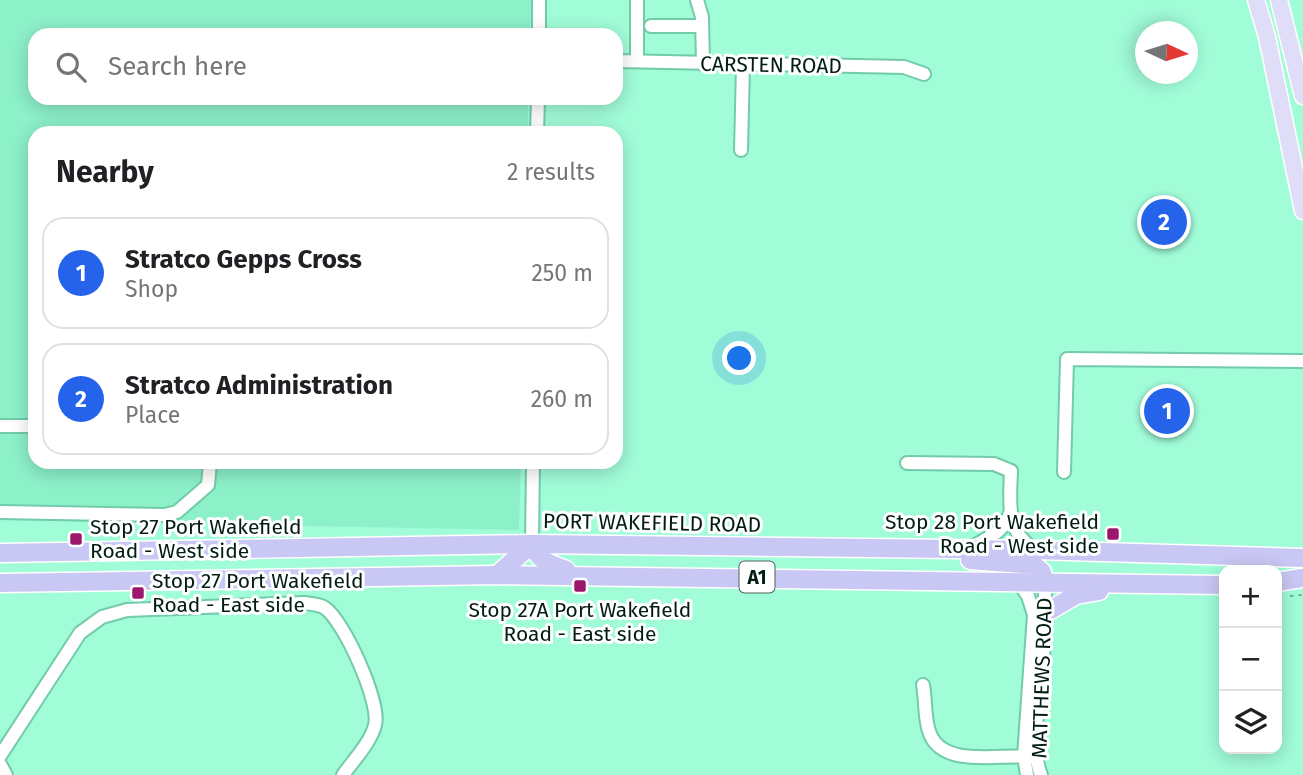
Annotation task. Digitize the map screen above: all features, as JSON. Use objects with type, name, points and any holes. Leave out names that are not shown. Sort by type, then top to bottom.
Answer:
[{"type":"highway","name":"PORT WAKEFIELD ROAD","points":[[0,553],[532,544],[1034,550],[1301,557]]},
{"type":"highway","points":[[497,575],[532,544],[538,558],[546,564],[582,575]]},
{"type":"highway","points":[[946,550],[965,560],[1034,565],[1042,572],[1044,581]]},
{"type":"highway","points":[[76,584],[77,552]]},
{"type":"highway","name":"A1","points":[[0,583],[582,575],[1219,585]]},
{"type":"highway","points":[[1282,582],[1303,578]]},
{"type":"highway","points":[[1282,583],[1303,584]]},
{"type":"highway","points":[[1047,612],[1081,593],[1133,585]]},
{"type":"main road","points":[[1256,0],[1277,83],[1303,211]]},
{"type":"main road","points":[[1279,0],[1301,77],[1303,96]]},
{"type":"street","points":[[539,0],[539,28]]},
{"type":"street","points":[[637,0],[637,61]]},
{"type":"street","points":[[698,0],[704,64]]},
{"type":"street","points":[[651,26],[702,26]]},
{"type":"street","name":"CARSTEN ROAD","points":[[623,61],[904,67],[925,74]]},
{"type":"street","points":[[741,150],[743,65]]},
{"type":"street","points":[[1277,83],[1301,77]]},
{"type":"street","points":[[537,126],[538,105]]},
{"type":"street","points":[[1064,472],[1067,359],[1279,363],[1303,361]]},
{"type":"street","points":[[1279,363],[1303,367]]},
{"type":"street","points":[[0,426],[28,426]]},
{"type":"street","points":[[907,463],[995,464],[1011,471],[1010,513],[1007,522],[997,533],[969,550]]},
{"type":"street","points":[[0,512],[164,515],[177,512],[208,485],[209,469]]},
{"type":"street","points":[[532,544],[533,469]]},
{"type":"street","points":[[1010,513],[1019,539],[1034,550]]},
{"type":"street","name":"MATTHEWS ROAD","points":[[1017,580],[1028,596],[1034,615],[1030,756],[1041,775]]},
{"type":"street","name":"MATTHEWS ROAD","points":[[1027,775],[1047,612],[1044,581]]},
{"type":"street","points":[[0,756],[80,633],[102,617],[127,610],[304,603],[325,608],[340,626],[361,668],[376,716],[374,729],[343,775]]},
{"type":"street","points":[[923,685],[930,734],[938,747],[966,757],[1030,756]]},
{"type":"street","points":[[0,764],[6,775]]},
{"type":"shaded area","points":[[0,0],[531,0],[530,28],[28,28],[28,105],[528,105],[528,126],[28,126],[28,469],[521,469],[519,530],[0,520]]},
{"type":"place","name":"Stratco Administration","points":[[1164,222]]},
{"type":"place","name":"Stratco Gepps Cross","points":[[1167,411]]},
{"type":"place","name":"Stop 28 Port Wakefield Road - West side","points":[[1113,534]]},
{"type":"place","name":"Stop 27 Port Wakefield Road - West side","points":[[76,539]]},
{"type":"place","name":"Stop 27A Port Wakefield Road - East side","points":[[580,586]]},
{"type":"place","name":"Stop 27 Port Wakefield Road - East side","points":[[138,593]]}]
